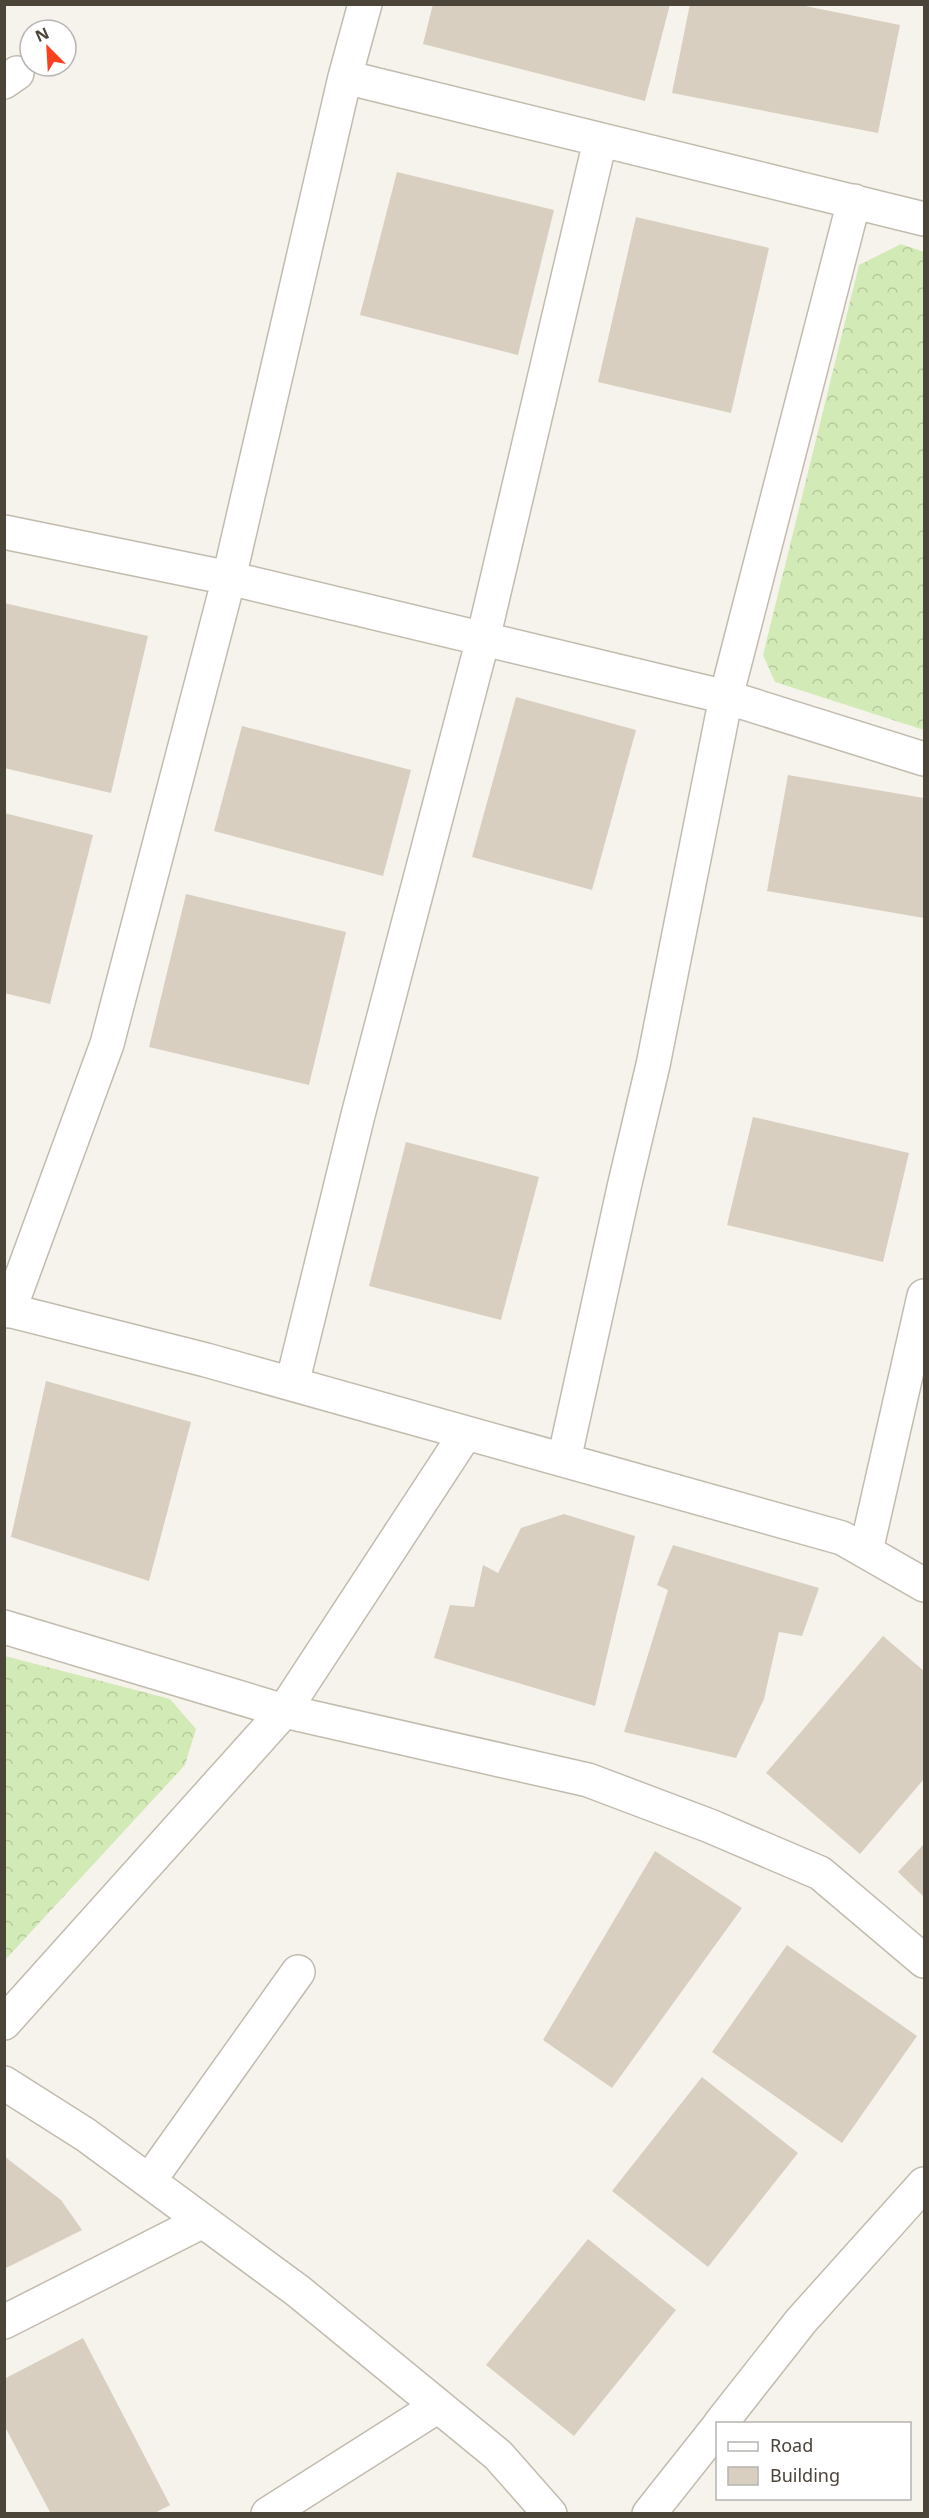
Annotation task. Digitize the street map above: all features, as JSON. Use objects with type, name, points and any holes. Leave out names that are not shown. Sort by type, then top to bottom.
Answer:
[{"type":"street","points":[[365,4],[345,77],[229,578],[107,1044],[7,1310],[206,1360],[842,1538],[924,1586]]},
{"type":"street","points":[[345,77],[924,219]]},
{"type":"street","points":[[292,1384],[358,1115],[483,639],[600,141]]},
{"type":"street","points":[[564,1460],[653,1065],[726,697],[854,201]]},
{"type":"street","points":[[4,532],[229,578],[726,697],[924,759]]},
{"type":"street","points":[[866,1551],[924,1296]]},
{"type":"street","points":[[4,2023],[284,1711],[466,1433]]},
{"type":"street","points":[[4,1627],[284,1711],[588,1780],[710,1826],[820,1873],[924,1961]]},
{"type":"street","points":[[149,2181],[298,1972]]},
{"type":"street","points":[[4,2083],[86,2135],[298,2291],[498,2455],[550,2514]]},
{"type":"street","points":[[721,2422],[801,2321],[924,2184]]},
{"type":"street","points":[[4,2322],[203,2221]]},
{"type":"street","points":[[268,2514],[438,2406]]},
{"type":"street","points":[[649,2514],[716,2429]]},
{"type":"green space","points":[[901,244],[924,252],[924,730],[775,682],[763,655],[859,265]]},
{"type":"green space","points":[[5,1656],[170,1699],[196,1729],[185,1765],[5,1960]]},
{"type":"building","points":[[433,4],[670,4],[645,101],[423,44]]},
{"type":"building","points":[[690,4],[795,4],[900,25],[878,133],[672,93]]},
{"type":"building","points":[[397,172],[554,210],[518,355],[360,315]]},
{"type":"building","points":[[636,217],[769,248],[731,413],[598,382]]},
{"type":"building","points":[[4,603],[148,636],[111,793],[4,768]]},
{"type":"building","points":[[516,697],[636,730],[592,890],[472,857]]},
{"type":"building","points":[[242,726],[411,770],[383,876],[214,831]]},
{"type":"building","points":[[788,775],[924,798],[924,918],[767,891]]},
{"type":"building","points":[[4,813],[93,835],[50,1004],[4,993]]},
{"type":"building","points":[[186,894],[346,932],[309,1085],[149,1047]]},
{"type":"building","points":[[753,1117],[909,1153],[883,1262],[727,1225]]},
{"type":"building","points":[[406,1142],[539,1177],[501,1320],[369,1286]]},
{"type":"building","points":[[46,1381],[191,1422],[149,1581],[11,1537]]},
{"type":"building","points":[[564,1514],[635,1536],[595,1706],[434,1658],[450,1605],[474,1607],[483,1565],[498,1573],[521,1528]]},
{"type":"building","points":[[673,1545],[819,1588],[802,1636],[779,1632],[764,1699],[736,1758],[624,1732],[668,1590],[657,1585]]},
{"type":"building","points":[[883,1636],[924,1671],[924,1779],[860,1854],[766,1773]]},
{"type":"building","points":[[924,1844],[924,1897],[898,1872]]},
{"type":"building","points":[[655,1851],[742,1908],[612,2088],[543,2040]]},
{"type":"building","points":[[787,1945],[917,2036],[842,2143],[712,2052]]},
{"type":"building","points":[[702,2077],[798,2153],[708,2267],[612,2191]]},
{"type":"building","points":[[4,2156],[61,2200],[82,2230],[4,2269]]},
{"type":"building","points":[[588,2239],[676,2310],[574,2436],[486,2365]]},
{"type":"building","points":[[83,2338],[170,2505],[153,2514],[51,2514],[4,2425],[4,2379]]}]
